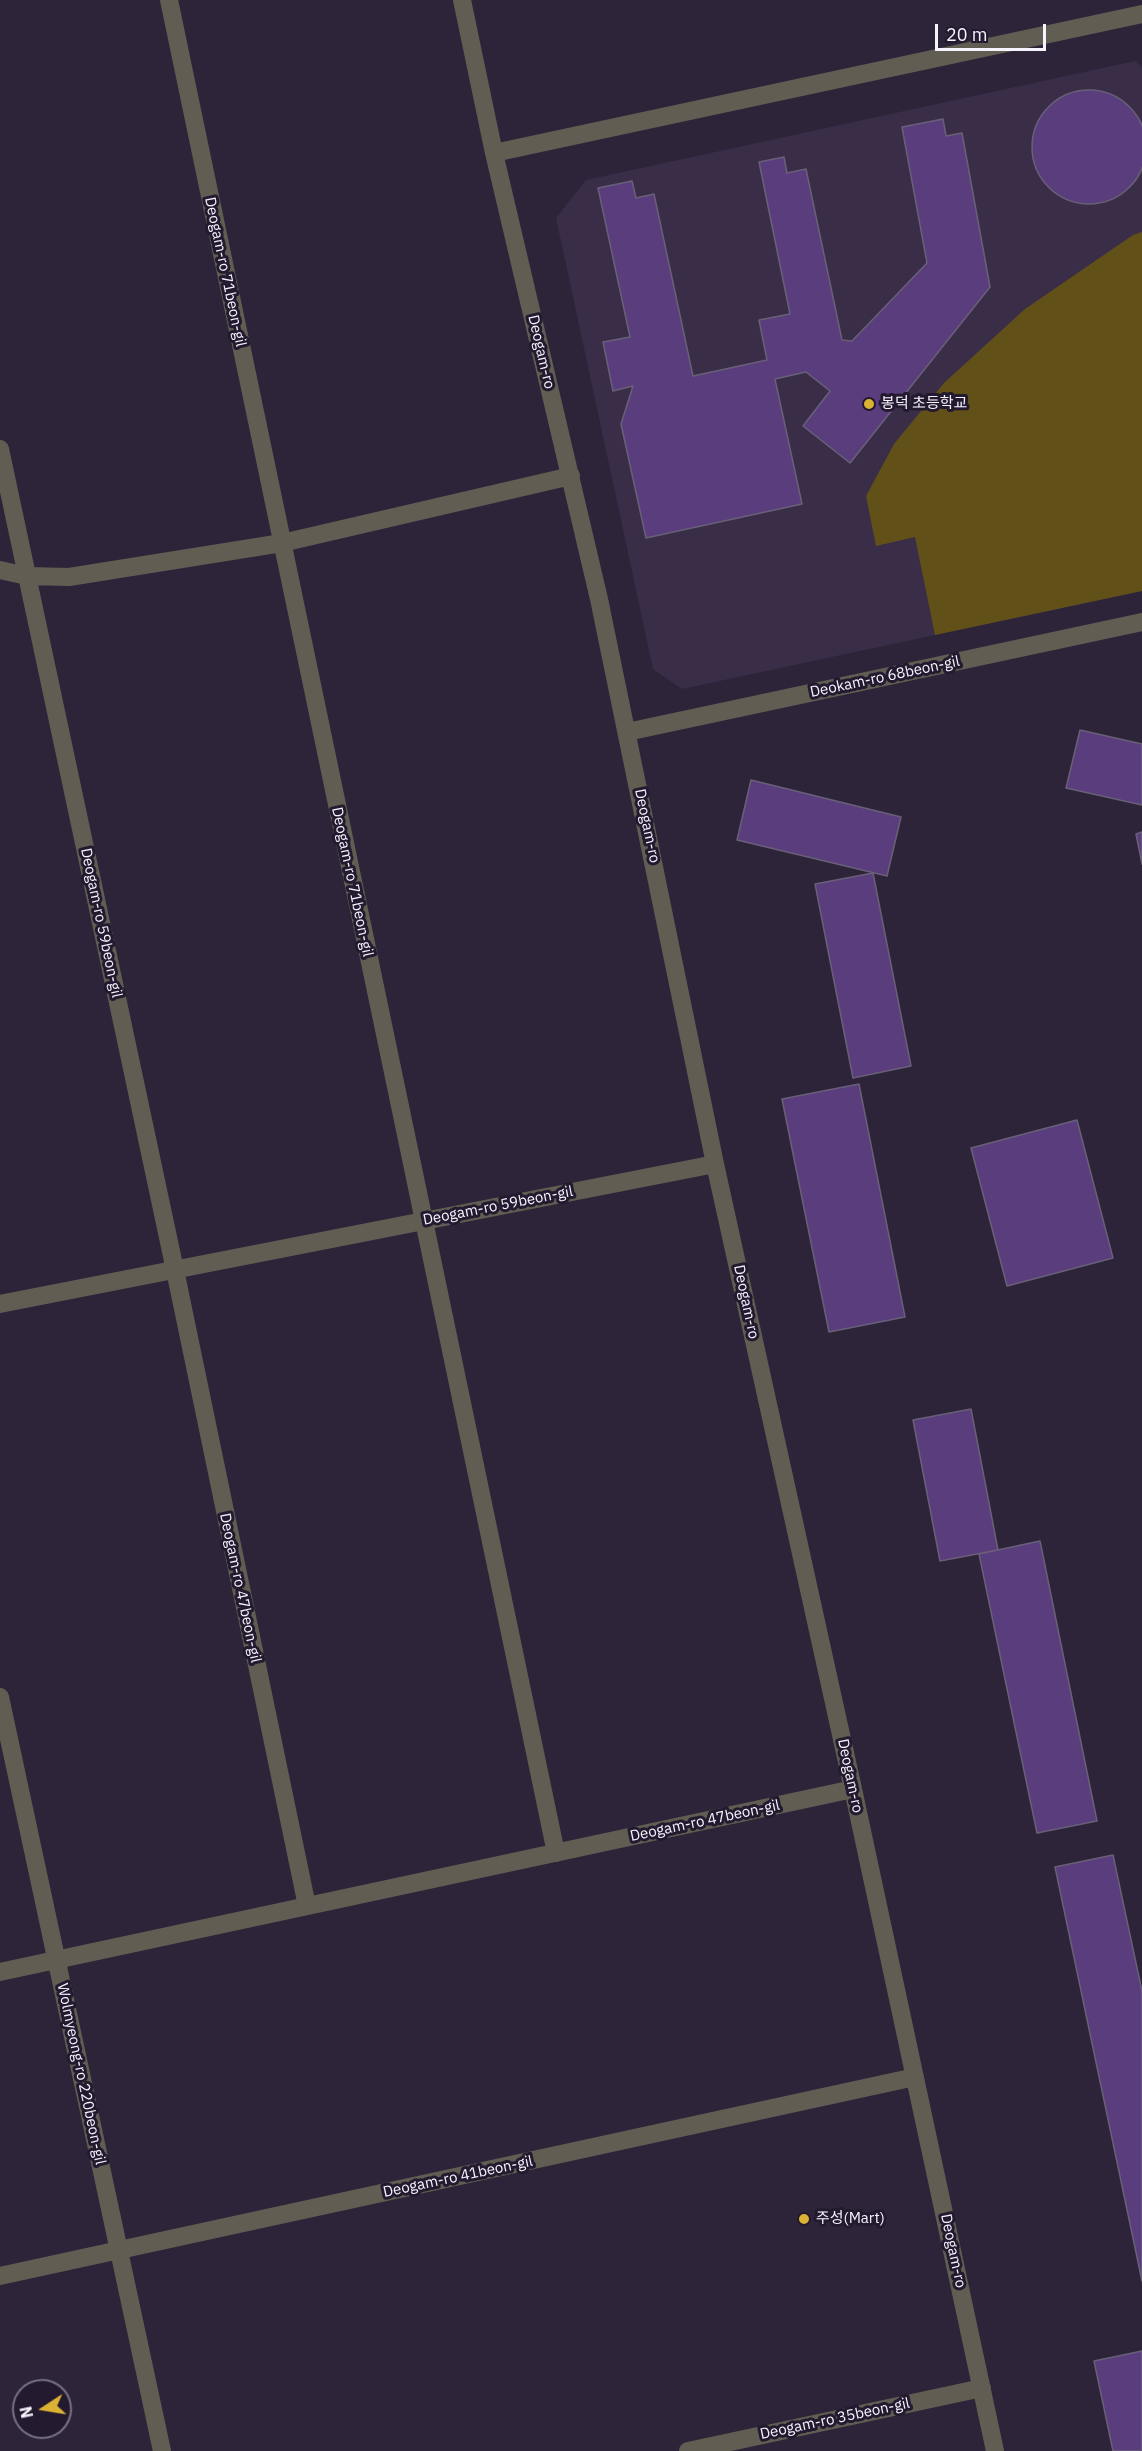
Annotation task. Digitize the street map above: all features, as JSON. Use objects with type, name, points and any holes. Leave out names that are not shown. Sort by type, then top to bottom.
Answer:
[{"type":"street","name":"Deogam-ro 71beon-gil","points":[[169,0],[423,1220]]},
{"type":"street","name":"Deogam-ro","points":[[462,0],[494,153],[571,476],[627,732],[716,1164],[995,2451]]},
{"type":"street","points":[[494,153],[1142,14]]},
{"type":"street","points":[[0,449],[27,576]]},
{"type":"street","points":[[0,570],[27,576],[69,577],[282,543],[571,476]]},
{"type":"street","name":"Deogam-ro 59beon-gil","points":[[27,576],[174,1270]]},
{"type":"street","name":"Deokam-ro 68beon-gil","points":[[627,732],[1142,622]]},
{"type":"street","name":"Deogam-ro 59beon-gil","points":[[0,1304],[716,1164]]},
{"type":"street","points":[[423,1220],[556,1853]]},
{"type":"street","name":"Deogam-ro 47beon-gil","points":[[174,1270],[307,1906]]},
{"type":"street","name":"Wolmyeong-ro 220beon-gil","points":[[0,1697],[162,2451]]},
{"type":"street","name":"Deogam-ro 47beon-gil","points":[[0,1972],[853,1789]]},
{"type":"street","name":"Deogam-ro 41beon-gil","points":[[0,2276],[915,2077]]},
{"type":"street","name":"Deogam-ro 35beon-gil","points":[[688,2451],[982,2388]]},
{"type":"shaded area","name":"봉덕 초등학교","points":[[1135,61],[1142,67],[1142,591],[682,689],[653,669],[556,218],[586,180]]},
{"type":"shaded area","points":[[1142,232],[1142,591],[935,635],[915,537],[876,546],[866,496],[894,444],[944,383],[1025,309],[1133,235]]},
{"type":"building","points":[[1089,90],[1111,94],[1130,106],[1142,125],[1146,147],[1142,169],[1130,188],[1111,200],[1089,204],[1067,200],[1048,188],[1036,169],[1032,147],[1036,125],[1048,106],[1067,94]]},
{"type":"building","points":[[943,119],[946,136],[962,133],[990,287],[850,463],[803,426],[830,391],[806,372],[775,379],[802,504],[646,538],[621,424],[633,386],[613,391],[603,342],[630,337],[598,188],[632,181],[636,198],[654,194],[693,376],[767,360],[759,320],[790,314],[759,162],[784,157],[787,173],[806,169],[842,340],[852,341],[927,263],[902,127]]},
{"type":"building","points":[[1080,730],[1142,744],[1142,805],[1066,788]]},
{"type":"building","points":[[751,780],[901,817],[887,876],[737,840]]},
{"type":"building","points":[[1142,832],[1142,864],[1136,834]]},
{"type":"building","points":[[873,873],[911,1066],[853,1078],[815,884]]},
{"type":"building","points":[[859,1084],[905,1317],[829,1332],[782,1099]]},
{"type":"building","points":[[1077,1120],[1113,1258],[1007,1286],[971,1148]]},
{"type":"building","points":[[971,1409],[998,1550],[940,1561],[913,1420]]},
{"type":"building","points":[[1040,1541],[1097,1821],[1037,1833],[979,1554]]},
{"type":"building","points":[[1113,1855],[1142,1991],[1142,2281],[1055,1867]]},
{"type":"building","points":[[1142,2351],[1142,2451],[1113,2451],[1094,2361]]},
{"type":"place","name":"봉덕 초등학교","points":[[869,404]]},
{"type":"place","name":"주성(Mart)","points":[[804,2219]]}]
